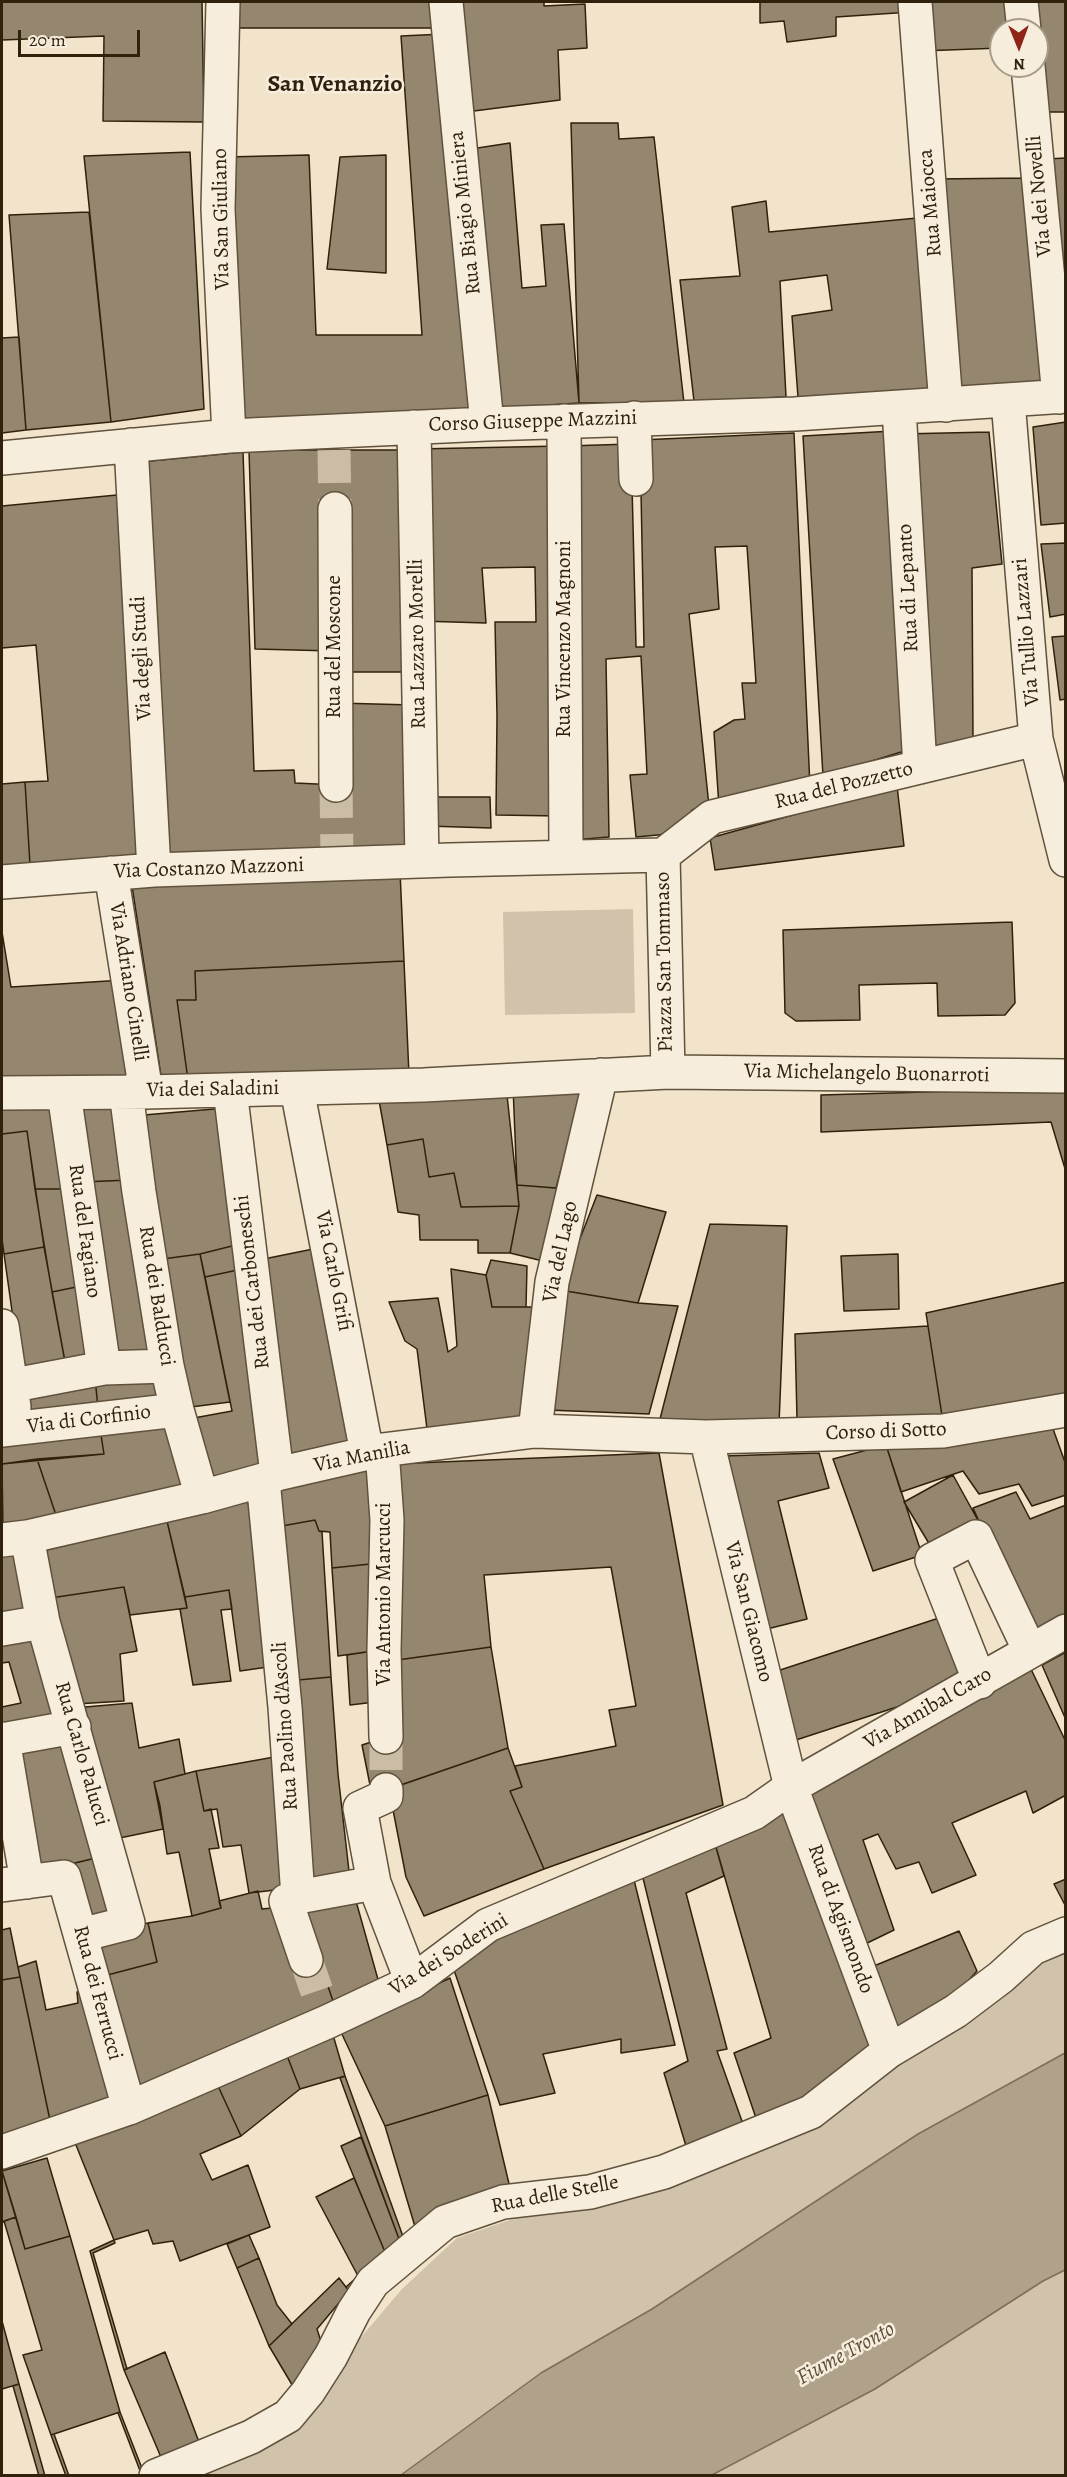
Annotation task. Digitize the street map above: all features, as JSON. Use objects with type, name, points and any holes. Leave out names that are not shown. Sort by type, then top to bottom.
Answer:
[{"type":"street","name":"Via San Giuliano","points":[[223,2],[223,94],[218,209],[228,436]]},
{"type":"street","name":"Rua Biagio Miniera","points":[[446,2],[487,424]]},
{"type":"street","name":"Rua Maiocca","points":[[915,2],[946,405]]},
{"type":"street","points":[[1021,2],[1023,18]]},
{"type":"street","name":"Via dei Novelli","points":[[1029,78],[1062,397]]},
{"type":"street","name":"Corso Giuseppe Mazzini","points":[[2,458],[228,436],[335,440],[414,427],[899,408],[1062,397]]},
{"type":"street","name":"Via Tullio Lazzari","points":[[1008,401],[1036,739],[1065,860]]},
{"type":"street","name":"Rua di Lepanto","points":[[899,408],[920,767]]},
{"type":"street","points":[[634,418],[636,479]]},
{"type":"street","name":"Rua Vincenzo Magnoni","points":[[564,421],[566,857]]},
{"type":"street","name":"Rua Lazzaro Morelli","points":[[414,427],[419,861]]},
{"type":"street","name":"Via degli Studi","points":[[131,445],[154,870]]},
{"type":"street","name":"Rua del Moscone","points":[[334,509],[336,785]]},
{"type":"street","name":"Rua del Pozzetto","points":[[663,855],[712,817],[1036,739]]},
{"type":"street","name":"Piazza San Tommaso","points":[[419,861],[663,855],[668,1072],[424,1085]]},
{"type":"street","name":"Via Costanzo Mazzoni","points":[[2,882],[154,870],[337,860],[419,861]]},
{"type":"street","name":"Via Adriano Cinelli","points":[[111,873],[136,1092]]},
{"type":"street","name":"Via Michelangelo Buonarroti","points":[[668,1072],[1065,1076]]},
{"type":"street","name":"Via del Lago","points":[[536,1431],[552,1282],[601,1075]]},
{"type":"street","name":"Via dei Saladini","points":[[2,1093],[424,1085]]},
{"type":"street","name":"Via Carlo Grifi","points":[[297,1089],[374,1452]]},
{"type":"street","name":"Rua dei Carboneschi","points":[[230,1090],[270,1477]]},
{"type":"street","name":"Rua dei Balducci","points":[[136,1092],[139,1192],[167,1366],[202,1497]]},
{"type":"street","name":"Rua del Fagiano","points":[[64,1093],[104,1368]]},
{"type":"street","points":[[2,1326],[9,1386],[10,1430]]},
{"type":"street","points":[[9,1386],[104,1368],[167,1366]]},
{"type":"street","name":"Via di Corfinio","points":[[10,1430],[177,1410]]},
{"type":"street","name":"Corso di Sotto","points":[[706,1437],[943,1431],[1065,1410]]},
{"type":"street","name":"Via Manilia","points":[[14,1539],[202,1497],[270,1477],[374,1452],[536,1431],[706,1437]]},
{"type":"street","name":"Via San Giacomo","points":[[706,1437],[791,1787]]},
{"type":"street","name":"Via Antonio Marcucci","points":[[374,1452],[387,1520],[384,1650],[386,1737]]},
{"type":"street","name":"Rua Paolino d'Ascoli","points":[[270,1477],[298,1897],[286,1901],[306,1960]]},
{"type":"street","points":[[980,1682],[932,1560],[976,1538],[1030,1651]]},
{"type":"street","name":"Rua Carlo Palucci","points":[[14,1539],[43,1622],[74,1726],[128,1923],[81,1935]]},
{"type":"street","points":[[2,1629],[43,1622]]},
{"type":"street","name":"Via Annibal Caro","points":[[791,1787],[1065,1632]]},
{"type":"street","points":[[14,1884],[2,1739],[74,1726]]},
{"type":"street","name":"Via dei Soderini","points":[[2,2152],[129,2108],[325,2016],[412,1982],[488,1925],[754,1813],[791,1787]]},
{"type":"street","name":"Rua di Agismondo","points":[[791,1787],[889,2051]]},
{"type":"street","points":[[377,1798],[374,1883],[412,1982]]},
{"type":"street","name":"Rua dei Ferrucci","points":[[14,1884],[64,1877],[129,2108]]},
{"type":"street","points":[[298,1897],[374,1883]]},
{"type":"street","name":"Rua delle Stelle","points":[[156,2475],[251,2437],[288,2416],[308,2392],[331,2356],[354,2311],[373,2282],[445,2222],[503,2202],[590,2192],[664,2172],[811,2112],[889,2051],[956,2011],[1033,1948],[1065,1934]]},
{"type":"shaded area","points":[[633,909],[635,1013],[505,1015],[503,912]]},
{"type":"shaded area","points":[[1065,1945],[1065,2053],[918,2134],[652,2309],[541,2373],[401,2475],[190,2476],[295,2415],[402,2289],[457,2238],[589,2193],[812,2110]]},
{"type":"shaded area","points":[[1065,2270],[1065,2475],[712,2476],[875,2389],[1043,2281]]},
{"type":"water","name":"Fiume Tronto","points":[[1065,2053],[1065,2270],[1043,2281],[875,2389],[712,2475],[401,2475],[541,2373],[652,2309],[918,2134]]},
{"type":"building","points":[[2,2],[202,2],[204,122],[103,121],[104,36],[2,40]]},
{"type":"building","points":[[238,2],[441,2],[445,28],[238,28]]},
{"type":"building","points":[[453,2],[544,2],[544,6],[585,4],[587,48],[558,50],[560,100],[466,112]]},
{"type":"building","points":[[760,2],[911,2],[911,12],[836,17],[836,36],[787,42],[784,21],[760,23]]},
{"type":"building","points":[[919,2],[1012,2],[1014,18],[989,18],[989,48],[921,51]]},
{"type":"building","points":[[1035,2],[1066,2],[1066,112],[1042,112],[1040,78],[1049,78],[1049,18],[1036,18]]},
{"type":"building","points":[[444,34],[480,409],[240,424],[226,157],[309,155],[316,335],[422,335],[401,36]]},
{"type":"building","points":[[571,123],[618,123],[619,139],[654,137],[684,403],[579,403]]},
{"type":"building","points":[[510,143],[522,288],[546,286],[541,225],[564,224],[579,403],[491,409],[471,149]]},
{"type":"building","points":[[190,152],[204,409],[111,422],[84,156]]},
{"type":"building","points":[[386,155],[386,273],[327,269],[340,157]]},
{"type":"building","points":[[1066,158],[1066,359],[1047,159]]},
{"type":"building","points":[[1027,178],[1042,384],[954,387],[935,179]]},
{"type":"building","points":[[766,201],[769,232],[928,217],[941,390],[798,397],[792,316],[832,310],[827,275],[780,281],[786,397],[694,401],[680,280],[740,276],[732,207]]},
{"type":"building","points":[[89,212],[111,422],[26,430],[9,215]]},
{"type":"building","points":[[19,337],[26,430],[2,433],[2,338]]},
{"type":"building","points":[[1066,422],[1066,523],[1041,525],[1033,427]]},
{"type":"building","points":[[893,431],[911,749],[823,776],[803,436]]},
{"type":"building","points":[[989,432],[1002,564],[972,568],[973,740],[924,748],[901,434]]},
{"type":"building","points":[[794,433],[810,787],[719,807],[714,732],[734,720],[745,719],[742,683],[756,683],[747,546],[715,547],[719,609],[689,614],[709,806],[692,810],[680,833],[636,837],[630,775],[647,774],[641,656],[606,659],[609,837],[573,840],[567,446],[631,444],[636,647],[644,647],[640,440]]},
{"type":"building","points":[[561,446],[560,816],[496,815],[495,622],[536,622],[535,567],[482,568],[486,623],[419,621],[417,449]]},
{"type":"building","points":[[249,450],[410,450],[411,672],[341,672],[333,651],[255,649]]},
{"type":"building","points":[[243,452],[254,771],[294,770],[295,783],[338,785],[337,703],[413,705],[412,854],[160,864],[140,462]]},
{"type":"building","points":[[117,495],[148,858],[30,865],[25,782],[48,781],[36,645],[2,648],[2,506]]},
{"type":"building","points":[[1066,543],[1066,614],[1050,617],[1041,544]]},
{"type":"building","points":[[1066,636],[1066,699],[1060,700],[1052,637]]},
{"type":"building","points":[[25,782],[30,865],[2,867],[2,784]]},
{"type":"building","points":[[897,786],[904,846],[715,870],[710,838]]},
{"type":"building","points":[[428,797],[490,797],[491,828],[427,826]]},
{"type":"building","points":[[400,871],[404,961],[195,971],[196,1000],[177,1000],[188,1080],[161,1076],[131,879]]},
{"type":"building","points":[[1012,922],[1015,1003],[1005,1015],[938,1016],[937,983],[859,985],[860,1020],[796,1021],[785,1013],[783,930]]},
{"type":"building","points":[[2,932],[11,987],[124,980],[139,1085],[2,1079]]},
{"type":"building","points":[[404,961],[409,1075],[188,1080],[177,1000],[196,1000],[195,971]]},
{"type":"building","points":[[585,1082],[556,1188],[517,1185],[513,1086]]},
{"type":"building","points":[[506,1086],[519,1206],[461,1207],[454,1173],[429,1177],[423,1139],[387,1145],[377,1089]]},
{"type":"building","points":[[1066,1088],[1066,1172],[1051,1122],[821,1132],[821,1095]]},
{"type":"building","points":[[2,1101],[65,1103],[74,1189],[35,1189],[27,1131],[2,1134]]},
{"type":"building","points":[[73,1102],[116,1102],[130,1180],[82,1182]]},
{"type":"building","points":[[226,1108],[244,1243],[200,1254],[155,1260],[132,1116]]},
{"type":"building","points":[[27,1131],[44,1247],[4,1254],[2,1134]]},
{"type":"building","points":[[423,1139],[429,1177],[454,1173],[461,1207],[519,1206],[510,1253],[478,1253],[478,1240],[420,1240],[419,1215],[398,1212],[387,1145]]},
{"type":"building","points":[[130,1180],[161,1356],[109,1363],[82,1182]]},
{"type":"building","points":[[517,1185],[568,1189],[547,1262],[510,1253],[519,1206]]},
{"type":"building","points":[[35,1189],[74,1189],[91,1284],[52,1292]]},
{"type":"building","points":[[597,1195],[666,1212],[638,1303],[560,1290]]},
{"type":"building","points":[[710,1224],[787,1226],[779,1424],[660,1419]]},
{"type":"building","points":[[244,1243],[247,1268],[205,1277],[200,1254]]},
{"type":"building","points":[[44,1247],[66,1367],[21,1375],[4,1254]]},
{"type":"building","points":[[323,1247],[357,1449],[282,1464],[254,1261]]},
{"type":"building","points":[[200,1254],[230,1402],[183,1408],[155,1260]]},
{"type":"building","points":[[898,1254],[899,1309],[844,1311],[841,1256]]},
{"type":"building","points":[[491,1260],[527,1266],[526,1307],[492,1307],[486,1275]]},
{"type":"building","points":[[247,1268],[273,1465],[203,1484],[183,1420],[232,1411],[205,1277]]},
{"type":"building","points":[[451,1269],[486,1275],[492,1307],[541,1307],[529,1416],[427,1429],[417,1349],[405,1341],[389,1302],[438,1298],[448,1352],[457,1346]]},
{"type":"building","points":[[1066,1282],[1066,1400],[943,1422],[926,1313]]},
{"type":"building","points":[[91,1284],[99,1360],[66,1367],[52,1292]]},
{"type":"building","points":[[560,1290],[638,1303],[678,1306],[649,1414],[547,1410]]},
{"type":"building","points":[[928,1326],[943,1422],[797,1419],[795,1334]]},
{"type":"building","points":[[164,1374],[169,1403],[98,1408],[95,1378]]},
{"type":"building","points":[[95,1378],[98,1408],[22,1418],[16,1392]]},
{"type":"building","points":[[174,1418],[196,1489],[58,1521],[37,1459],[104,1454],[100,1429]]},
{"type":"building","points":[[1052,1426],[1066,1465],[1066,1495],[1032,1506],[1019,1484],[979,1494],[963,1471],[901,1492],[886,1445]]},
{"type":"building","points":[[100,1429],[104,1454],[2,1464],[2,1435]]},
{"type":"building","points":[[886,1445],[922,1555],[873,1571],[833,1459]]},
{"type":"building","points":[[659,1453],[723,1805],[544,1869],[510,1791],[522,1787],[515,1766],[616,1746],[609,1710],[636,1706],[611,1567],[484,1575],[491,1647],[390,1661],[391,1464]]},
{"type":"building","points":[[819,1453],[829,1488],[778,1501],[807,1619],[767,1629],[724,1456]]},
{"type":"building","points":[[37,1459],[58,1521],[3,1532],[2,1464]]},
{"type":"building","points":[[375,1465],[380,1563],[332,1568],[330,1532],[319,1531],[315,1520],[271,1528],[269,1486]]},
{"type":"building","points":[[953,1475],[980,1524],[933,1550],[904,1502]]},
{"type":"building","points":[[259,1492],[275,1666],[240,1671],[229,1590],[185,1597],[167,1521]]},
{"type":"building","points":[[1016,1492],[1030,1519],[1066,1505],[1066,1619],[1031,1637],[973,1508]]},
{"type":"building","points":[[315,1520],[319,1531],[322,1532],[331,1677],[287,1681],[271,1528]]},
{"type":"building","points":[[167,1521],[187,1608],[130,1615],[124,1587],[44,1599],[34,1553]]},
{"type":"building","points":[[21,1543],[39,1617],[2,1623],[2,1545]]},
{"type":"building","points":[[380,1563],[373,1651],[338,1656],[332,1568]]},
{"type":"building","points":[[124,1587],[137,1651],[120,1654],[124,1701],[76,1704],[44,1599]]},
{"type":"building","points":[[229,1590],[232,1609],[221,1610],[231,1681],[193,1685],[180,1609],[187,1608],[185,1597]]},
{"type":"building","points":[[942,1617],[964,1685],[793,1741],[771,1673]]},
{"type":"building","points":[[35,1629],[65,1719],[2,1726],[2,1707],[21,1703],[9,1662],[2,1663],[2,1636]]},
{"type":"building","points":[[491,1647],[508,1748],[372,1795],[362,1745],[396,1734],[390,1661]]},
{"type":"building","points":[[373,1651],[375,1702],[350,1705],[347,1655]]},
{"type":"building","points":[[1066,1652],[1066,1720],[1042,1665]]},
{"type":"building","points":[[1029,1665],[1066,1742],[1066,1795],[1033,1813],[1026,1791],[952,1823],[976,1875],[932,1893],[919,1862],[896,1869],[878,1834],[863,1840],[894,1930],[857,1948],[801,1792]]},
{"type":"building","points":[[331,1677],[338,1774],[350,1880],[300,1888],[287,1681]]},
{"type":"building","points":[[132,1703],[139,1748],[179,1739],[185,1774],[154,1782],[163,1829],[110,1840],[85,1707]]},
{"type":"building","points":[[70,1736],[104,1856],[29,1874],[6,1746]]},
{"type":"building","points":[[508,1748],[522,1787],[510,1791],[544,1869],[424,1916],[406,1877],[389,1789]]},
{"type":"building","points":[[280,1756],[293,1888],[249,1893],[241,1845],[223,1847],[217,1809],[204,1811],[196,1771]]},
{"type":"building","points":[[196,1771],[204,1811],[211,1809],[219,1848],[209,1849],[221,1908],[192,1916],[179,1852],[167,1854],[154,1782]]},
{"type":"building","points":[[788,1795],[880,2052],[760,2130],[734,2053],[771,2038],[714,1840]]},
{"type":"building","points":[[714,1840],[724,1876],[686,1893],[727,2049],[717,2051],[743,2124],[686,2146],[664,2073],[688,2061],[642,1874]]},
{"type":"building","points":[[104,1856],[118,1918],[88,1926],[67,1865]]},
{"type":"building","points":[[1066,1879],[1066,1907],[1054,1884]]},
{"type":"building","points":[[634,1880],[675,2045],[621,2053],[621,2039],[543,2054],[555,2093],[500,2105],[454,1970],[488,1942]]},
{"type":"building","points":[[258,1891],[262,1909],[282,1907],[318,1957],[334,2004],[129,2098],[96,1978],[157,1962],[148,1923],[192,1916],[221,1908],[219,1901]]},
{"type":"building","points":[[354,1894],[379,1983],[334,2004],[318,1957],[294,1908]]},
{"type":"building","points":[[148,1923],[157,1962],[96,1978],[84,1937]]},
{"type":"building","points":[[10,1928],[20,1977],[2,1980],[2,1930]]},
{"type":"building","points":[[959,1931],[977,1971],[947,2005],[896,2036],[869,1968]]},
{"type":"building","points":[[36,1961],[46,2010],[78,2003],[77,1992],[90,1989],[123,2100],[51,2125],[18,1967]]},
{"type":"building","points":[[20,1977],[51,2125],[2,2135],[2,1980]]},
{"type":"building","points":[[450,1978],[488,2095],[385,2126],[340,2030]]},
{"type":"building","points":[[333,2035],[345,2076],[300,2089],[286,2053]]},
{"type":"building","points":[[286,2053],[300,2089],[241,2136],[218,2086]]},
{"type":"building","points":[[345,2076],[405,2242],[349,2291],[346,2287],[399,2239],[340,2078]]},
{"type":"building","points":[[218,2086],[241,2136],[200,2154],[212,2180],[248,2165],[270,2227],[180,2261],[173,2241],[153,2244],[148,2230],[114,2240],[74,2140]]},
{"type":"building","points":[[488,2095],[510,2188],[416,2230],[385,2126]]},
{"type":"building","points":[[361,2137],[399,2239],[385,2252],[341,2146]]},
{"type":"building","points":[[47,2158],[70,2236],[25,2249],[2,2171]]},
{"type":"building","points":[[2,2171],[16,2217],[2,2222]]},
{"type":"building","points":[[354,2178],[385,2252],[358,2276],[316,2197]]},
{"type":"building","points":[[16,2217],[25,2249],[70,2236],[120,2412],[51,2435],[23,2355],[42,2350],[4,2221]]},
{"type":"building","points":[[249,2235],[259,2258],[237,2268],[227,2244]]},
{"type":"building","points":[[114,2240],[115,2243],[93,2253],[127,2369],[124,2370],[90,2251]]},
{"type":"building","points":[[259,2258],[277,2305],[292,2324],[269,2346],[237,2268]]},
{"type":"building","points":[[339,2278],[349,2291],[317,2329],[324,2351],[294,2388],[269,2346]]},
{"type":"building","points":[[2,2321],[19,2384],[2,2389]]},
{"type":"building","points":[[165,2352],[202,2450],[166,2469],[124,2370]]},
{"type":"building","points":[[19,2384],[45,2476],[39,2476],[13,2386]]},
{"type":"building","points":[[120,2412],[145,2476],[142,2476],[118,2413]]},
{"type":"building","points":[[54,2434],[69,2476],[66,2476],[51,2435]]},
{"type":"tunnel","points":[[334,450],[335,509]]},
{"type":"tunnel","points":[[336,785],[337,857]]},
{"type":"tunnel","points":[[386,1737],[386,1790]]},
{"type":"tunnel","points":[[306,1960],[323,2009]]},
{"type":"district","name":"San Venanzio","points":[[335,85]]}]
